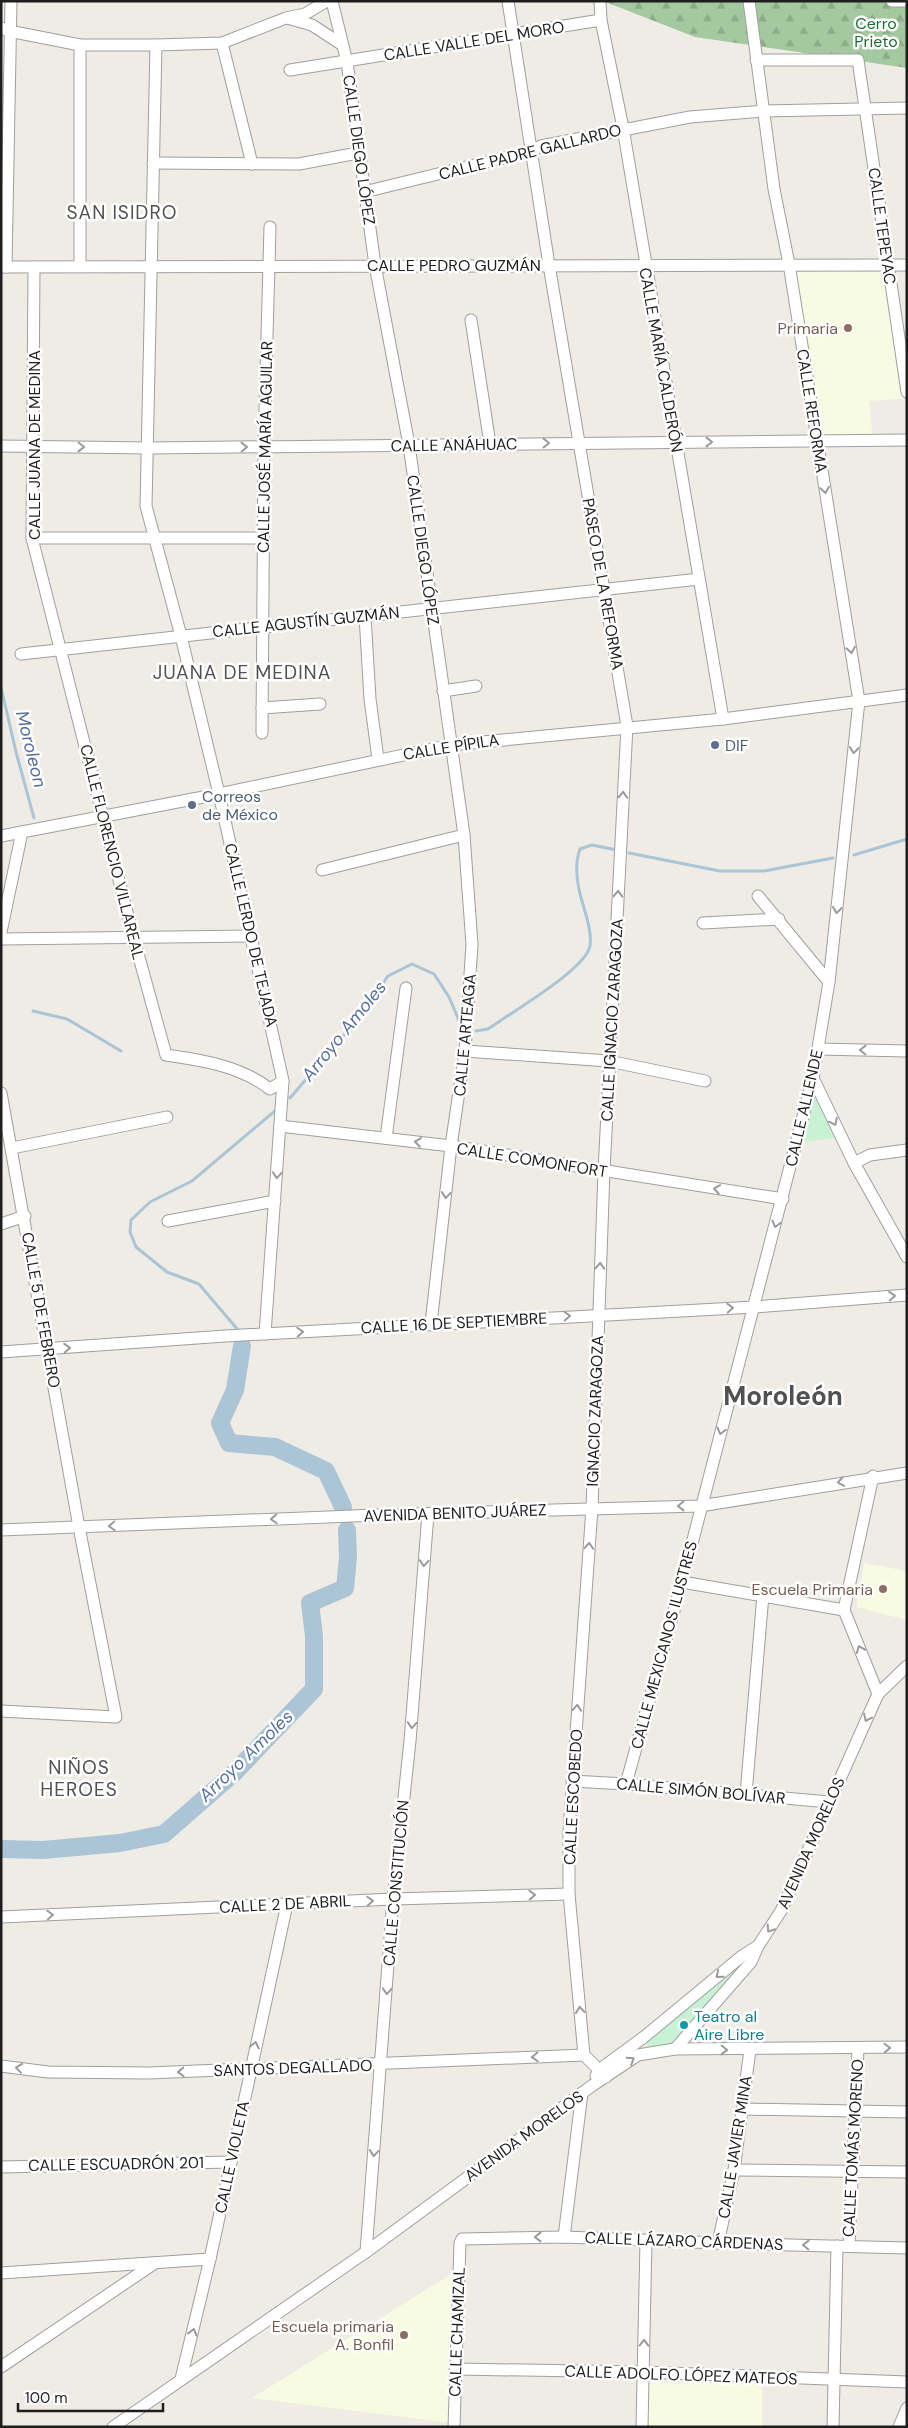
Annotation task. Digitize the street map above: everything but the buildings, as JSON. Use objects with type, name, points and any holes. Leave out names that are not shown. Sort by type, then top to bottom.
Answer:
[{"type":"street","points":[[3,267],[5,30],[11,1]]},
{"type":"street","points":[[5,30],[80,44],[156,46],[222,43],[286,18],[305,14],[327,1]]},
{"type":"street","name":"CALLE DIEGO LÓPEZ","points":[[332,1],[341,44],[347,62],[358,153],[375,265],[409,445],[451,744]]},
{"type":"street","name":"PASEO DE LA REFORMA","points":[[508,1],[549,264],[627,726]]},
{"type":"street","name":"CALLE MARÍA CALDERÓN","points":[[600,1],[601,20],[623,128],[723,718]]},
{"type":"street","name":"CALLE REFORMA","points":[[749,1],[774,188],[789,264],[859,701]]},
{"type":"street","points":[[892,1],[903,1]]},
{"type":"street","points":[[286,18],[312,25],[341,44]]},
{"type":"street","name":"CALLE VALLE DEL MORO","points":[[290,70],[601,20]]},
{"type":"street","points":[[222,43],[252,164]]},
{"type":"street","points":[[80,44],[80,266]]},
{"type":"street","name":"CALLE LERDO DE TEJADA","points":[[156,46],[146,506],[181,636],[252,936],[283,1085],[280,1126]]},
{"type":"street","name":"CALLE TEPEYAC","points":[[756,60],[858,60],[907,392]]},
{"type":"street","name":"CALLE PADRE GALLARDO","points":[[364,192],[532,151],[541,146],[623,128],[690,117],[764,111],[907,108]]},
{"type":"street","points":[[153,163],[298,164],[358,153]]},
{"type":"street","name":"CALLE JOSÉ MARÍA AGUILAR","points":[[262,734],[264,446],[270,227]]},
{"type":"street","name":"CALLE PEDRO GUZMÁN","points":[[3,267],[907,264]]},
{"type":"street","name":"CALLE JUANA DE MEDINA","points":[[34,267],[32,538],[61,649]]},
{"type":"street","points":[[472,320],[490,444]]},
{"type":"street","name":"CALLE ANÁHUAC","points":[[1,446],[148,448],[907,440]]},
{"type":"street","points":[[32,538],[263,538]]},
{"type":"street","name":"CALLE AGUSTÍN GUZMÁN","points":[[21,654],[699,579]]},
{"type":"street","points":[[365,616],[370,699],[378,759]]},
{"type":"street","name":"CALLE FLORENCIO VILLAREAL","points":[[61,649],[134,938],[166,1055],[198,1060],[238,1070],[257,1078],[270,1089],[283,1085]]},
{"type":"street","points":[[443,691],[476,686]]},
{"type":"street","name":"CALLE PÍPILA","points":[[1,836],[219,794],[451,744],[723,718],[907,695]]},
{"type":"street","name":"CALLE ALLENDE","points":[[700,1506],[813,1078],[828,982],[859,701]]},
{"type":"street","points":[[262,708],[320,704]]},
{"type":"street","name":"CALLE IGNACIO ZARAGOZA","points":[[598,1315],[627,726]]},
{"type":"street","name":"CALLE ARTEAGA","points":[[431,1324],[465,1051],[472,944],[464,835],[451,744]]},
{"type":"street","points":[[1,932],[22,832]]},
{"type":"street","points":[[322,870],[464,835]]},
{"type":"street","points":[[758,896],[779,919],[828,982]]},
{"type":"street","points":[[703,923],[779,919]]},
{"type":"street","points":[[1,940],[252,936]]},
{"type":"street","points":[[386,1138],[406,988]]},
{"type":"street","points":[[818,1049],[907,1051]]},
{"type":"street","points":[[465,1051],[610,1061],[706,1081]]},
{"type":"street","points":[[813,1078],[854,1162],[907,1257]]},
{"type":"street","name":"CALLE 5 DE FEBRERO","points":[[1,1093],[7,1132],[12,1148],[25,1216],[79,1527],[116,1717],[1,1711]]},
{"type":"street","points":[[12,1148],[167,1117]]},
{"type":"street","points":[[266,1334],[280,1126]]},
{"type":"street","name":"CALLE COMONFORT","points":[[280,1126],[452,1146],[782,1199]]},
{"type":"street","points":[[854,1162],[870,1156],[907,1150]]},
{"type":"street","points":[[168,1221],[275,1201]]},
{"type":"street","points":[[1,1224],[25,1216]]},
{"type":"street","name":"CALLE 16 DE SEPTIEMBRE","points":[[1,1352],[431,1324],[754,1307],[907,1295]]},
{"type":"street","name":"IGNACIO ZARAGOZA","points":[[592,1508],[598,1315]]},
{"type":"street","name":"AVENIDA BENITO JUÁREZ","points":[[1,1530],[592,1508],[700,1506],[873,1476],[907,1473]]},
{"type":"street","points":[[873,1476],[844,1610],[878,1694]]},
{"type":"street","name":"CALLE MEXICANOS ILUSTRES","points":[[626,1784],[682,1582],[700,1506]]},
{"type":"street","name":"CALLE ESCOBEDO","points":[[584,2055],[569,1894],[572,1782],[592,1508]]},
{"type":"street","name":"CALLE CONSTITUCIÓN","points":[[366,2252],[393,1900],[410,1741],[428,1514]]},
{"type":"street","points":[[682,1582],[844,1610]]},
{"type":"street","points":[[746,1794],[763,1596]]},
{"type":"street","name":"AVENIDA MORELOS","points":[[113,2427],[366,2252],[593,2085],[602,2074],[644,2037],[742,1956],[758,1946],[782,1911],[878,1694],[907,1666]]},
{"type":"street","name":"CALLE SIMÓN BOLÍVAR","points":[[572,1782],[626,1784],[829,1802]]},
{"type":"street","name":"CALLE 2 DE ABRIL","points":[[1,1917],[569,1894]]},
{"type":"street","name":"CALLE VIOLETA","points":[[181,2379],[210,2259],[287,1904]]},
{"type":"street","points":[[676,2049],[751,1962],[758,1946]]},
{"type":"street","points":[[644,2037],[647,2047],[656,2051]]},
{"type":"street","points":[[584,2055],[602,2074],[638,2055],[676,2049],[750,2050],[907,2047]]},
{"type":"street","name":"CALLE TOMÁS MORENO","points":[[832,2427],[858,2049]]},
{"type":"street","name":"CALLE JAVIER MINA","points":[[718,2244],[734,2170],[750,2050]]},
{"type":"street","name":"SANTOS DEGALLADO","points":[[1,2066],[48,2072],[250,2070],[584,2055]]},
{"type":"street","points":[[564,2237],[582,2093]]},
{"type":"street","points":[[742,2109],[907,2112]]},
{"type":"street","name":"CALLE ESCUADRÓN 201","points":[[1,2167],[231,2162]]},
{"type":"street","points":[[734,2170],[907,2172]]},
{"type":"street","name":"CALLE LÁZARO CÁRDENAS","points":[[462,2239],[564,2237],[718,2244],[907,2248]]},
{"type":"street","name":"CALLE CHAMIZAL","points":[[454,2427],[460,2243],[462,2239]]},
{"type":"street","points":[[642,2427],[646,2241]]},
{"type":"street","points":[[1,2273],[210,2259]]},
{"type":"street","points":[[1,2367],[155,2262]]},
{"type":"street","name":"CALLE ADOLFO LÓPEZ MATEOS","points":[[455,2369],[643,2372],[907,2382]]},
{"type":"street","points":[[899,2427],[907,2408]]},
{"type":"shaded area","name":"Primaria","points":[[789,264],[888,265],[907,398],[869,401],[873,440],[817,441]]},
{"type":"shaded area","points":[[813,1078],[841,1137],[797,1143]]},
{"type":"shaded area","name":"Escuela Primaria","points":[[864,1563],[907,1571],[907,1620],[856,1607]]},
{"type":"shaded area","points":[[748,1960],[675,2041],[658,2050],[649,2048],[646,2037]]},
{"type":"shaded area","name":"Escuela primaria A. Bonfil","points":[[456,2271],[452,2423],[252,2398]]},
{"type":"shaded area","points":[[648,2382],[762,2384],[762,2427],[648,2427]]},
{"type":"green space","name":"Cerro Prieto","points":[[603,1],[907,1],[907,68],[695,37]]},
{"type":"waterway","name":"Moroleon","points":[[1,687],[34,818]]},
{"type":"waterway","name":"Arroyo Amoles","points":[[854,855],[907,839]]},
{"type":"waterway","name":"Arroyo Amoles","points":[[476,1031],[488,1029],[536,997],[565,976],[586,955],[590,946],[590,935],[580,895],[577,868],[578,855],[580,849],[592,845],[617,850]]},
{"type":"waterway","name":"Arroyo Amoles","points":[[629,853],[720,871],[764,871],[833,858]]},
{"type":"waterway","name":"Arroyo Amoles","points":[[290,1098],[356,1021],[388,976],[412,964],[434,974],[449,997],[460,1023]]},
{"type":"waterway","points":[[33,1011],[67,1019],[121,1051]]},
{"type":"waterway","name":"Arroyo Amoles","points":[[238,1330],[199,1284],[167,1272],[136,1247],[130,1232],[131,1220],[150,1202],[192,1181],[276,1110]]},
{"type":"waterway","name":"Arroyo Amoles","points":[[242,1346],[235,1390],[220,1423],[229,1443],[275,1447],[326,1471],[343,1507]]},
{"type":"waterway","name":"Arroyo Amoles","points":[[1,1849],[43,1850],[120,1843],[164,1834],[235,1772],[314,1689],[314,1636],[310,1603],[345,1588],[348,1557],[347,1530]]},
{"type":"place","name":"Primaria","points":[[848,328]]},
{"type":"place","name":"DIF","points":[[715,745]]},
{"type":"place","name":"Correos de México","points":[[192,805]]},
{"type":"place","name":"Escuela Primaria","points":[[883,1589]]},
{"type":"place","name":"Teatro al Aire Libre","points":[[684,2025]]},
{"type":"place","name":"Escuela primaria A. Bonfil","points":[[404,2335]]},
{"type":"district","name":"SAN ISIDRO","points":[[122,212]]},
{"type":"district","name":"JUANA DE MEDINA","points":[[242,672]]},
{"type":"district","name":"Moroleón","points":[[783,1396]]},
{"type":"district","name":"NIÑOS HEROES","points":[[79,1778]]}]
